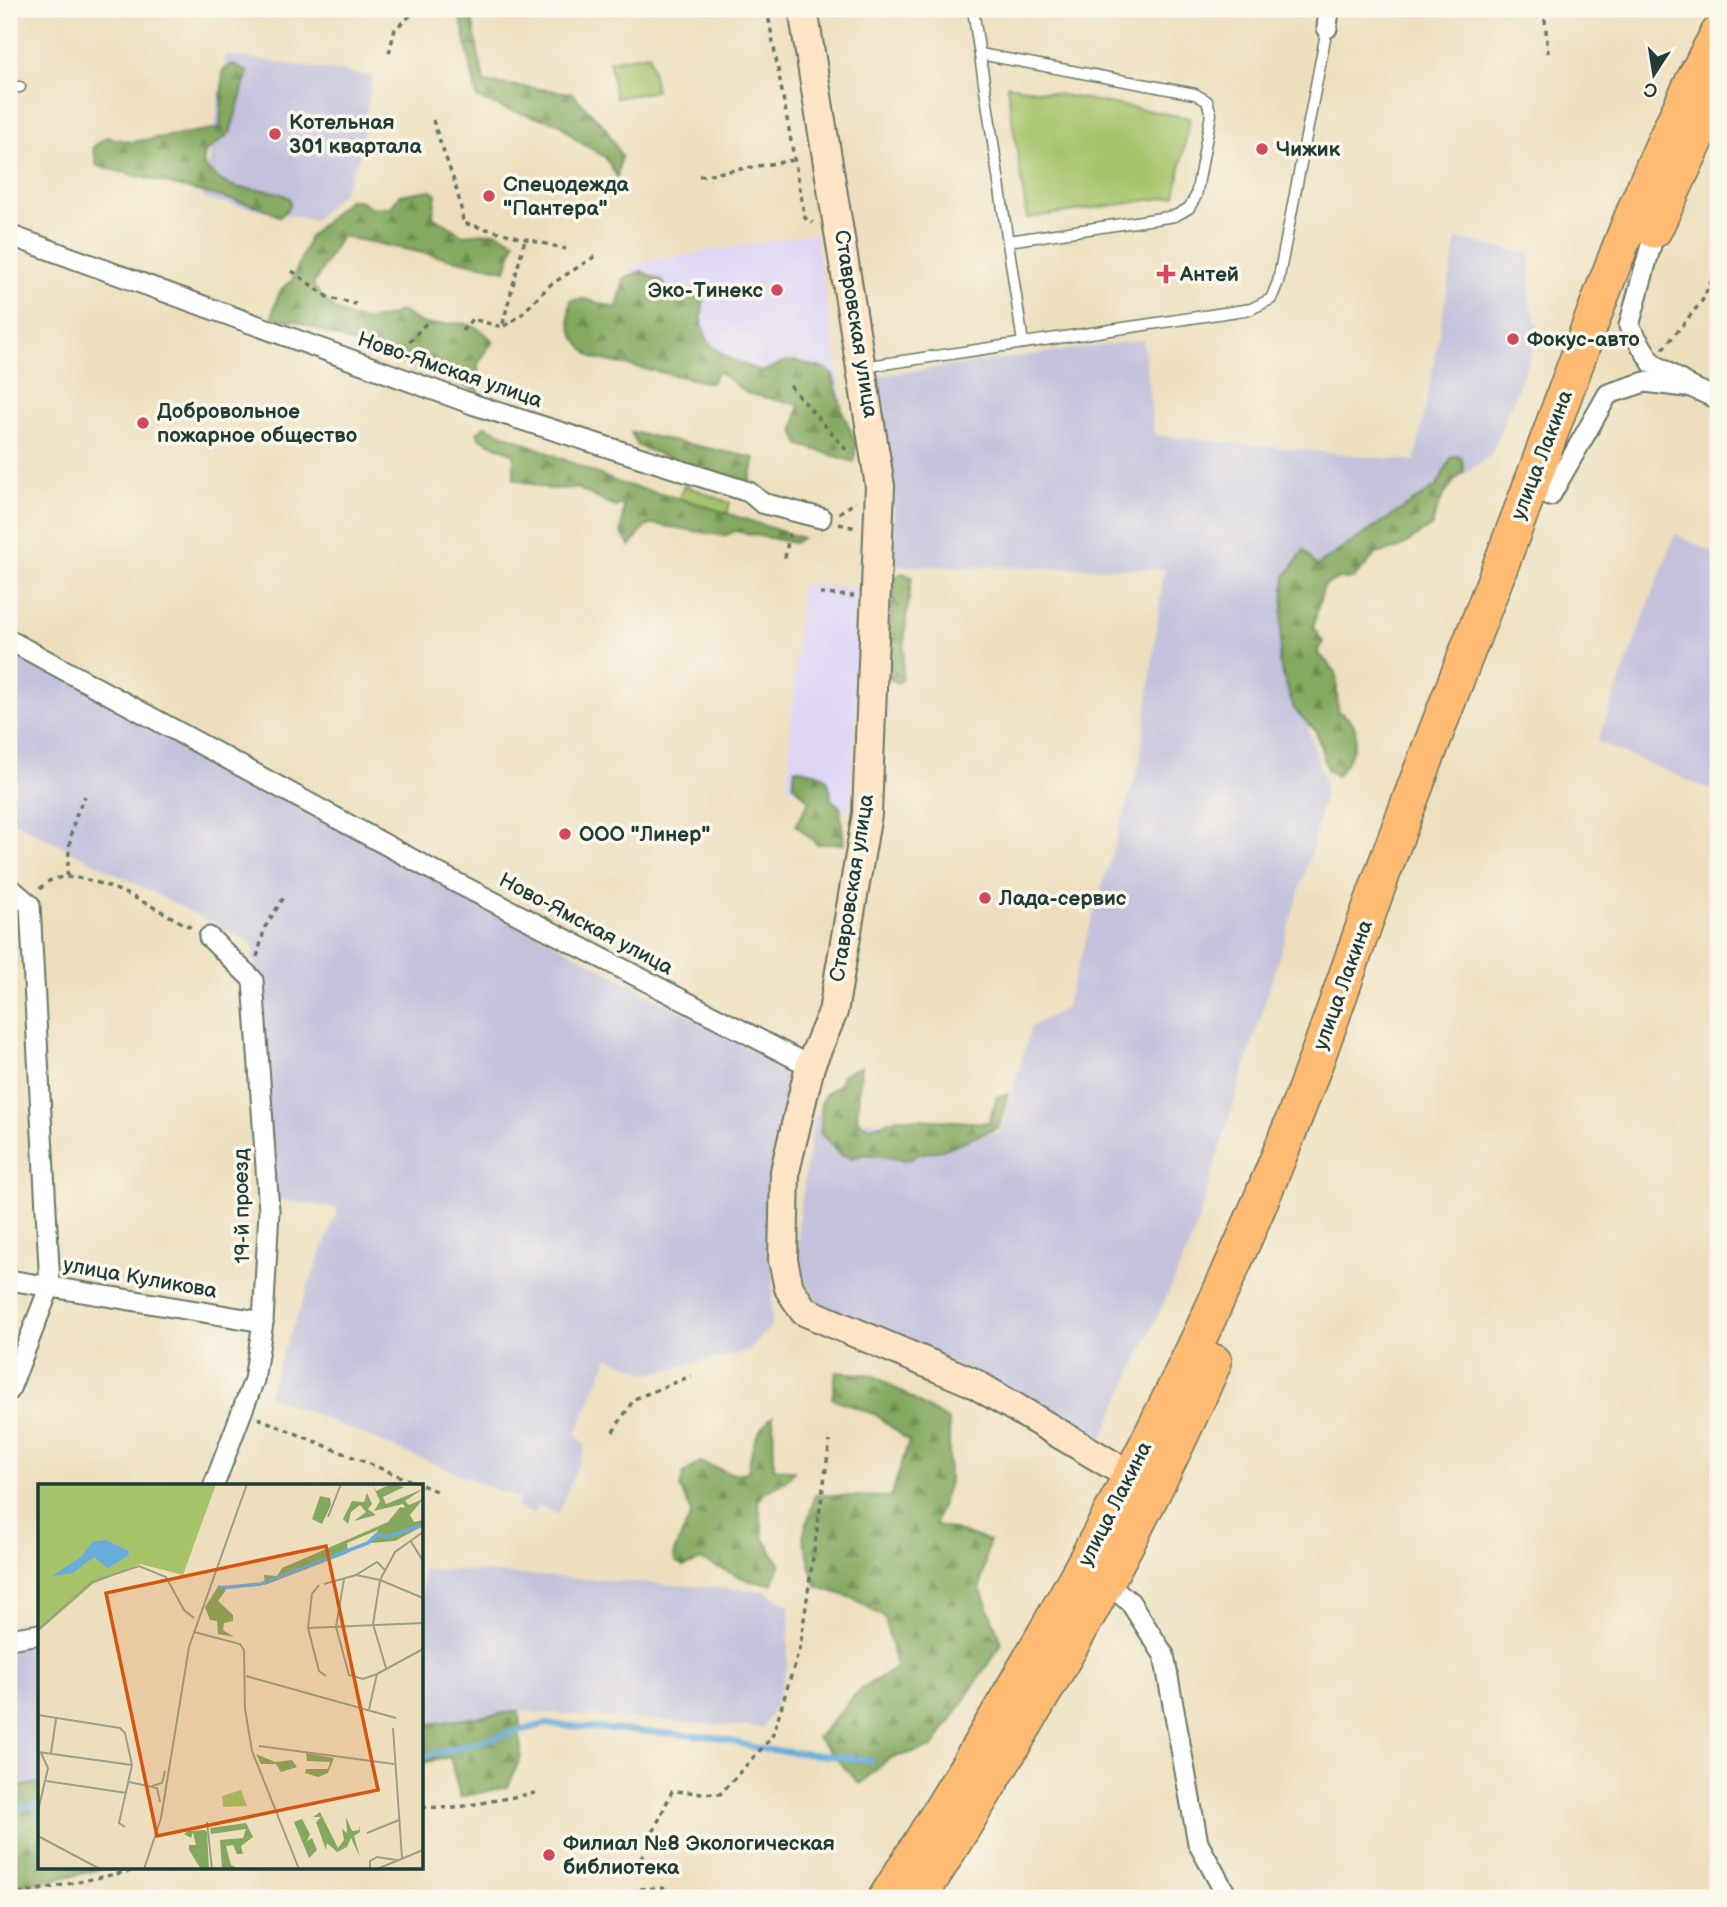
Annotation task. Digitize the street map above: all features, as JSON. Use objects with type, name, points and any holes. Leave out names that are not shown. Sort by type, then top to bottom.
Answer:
[{"type":"highway","name":"улица Лакина","points":[[886,1898],[1025,1671],[1186,1367],[1294,1118],[1385,868],[1590,328],[1670,131],[1718,34]]},
{"type":"highway","name":"улица Лакина","points":[[919,1898],[1000,1769],[1104,1581],[1206,1380],[1314,1129],[1550,496],[1657,222],[1718,93]]},
{"type":"street","name":"Ставровская улица","points":[[809,9],[880,485],[880,535],[867,814],[833,1012],[810,1066],[785,1171],[783,1260],[789,1288],[804,1311],[972,1382],[1129,1475]]},
{"type":"street","points":[[1657,222],[1629,326],[1652,363],[1693,388],[1718,399]]},
{"type":"street","name":"Ново-Ямская улица","points":[[9,235],[475,405],[749,492],[762,503],[821,519]]},
{"type":"street","points":[[1550,496],[1608,394],[1645,382],[1693,388]]},
{"type":"street","name":"Ново-Ямская улица","points":[[9,640],[435,871],[810,1066]]},
{"type":"street","points":[[9,887],[30,905],[50,1286],[9,1391]]},
{"type":"street","points":[[209,937],[253,979]]},
{"type":"street","name":"19-й проезд","points":[[214,1484],[254,1380],[263,1322],[269,1211],[253,979]]},
{"type":"street","name":"улица Куликова","points":[[9,1280],[263,1322]]},
{"type":"street","points":[[1104,1581],[1130,1602],[1164,1654],[1198,1843],[1228,1898]]},
{"type":"street","points":[[9,1639],[38,1634]]},
{"type":"lane","points":[[973,9],[1023,343]]},
{"type":"lane","points":[[863,367],[1251,309],[1271,299],[1278,282],[1328,18]]},
{"type":"lane","points":[[980,54],[1195,94],[1207,102],[1211,114],[1196,195],[1189,208],[1175,216],[1008,241]]},
{"type":"path","points":[[389,53],[395,29],[418,9]]},
{"type":"path","points":[[767,9],[805,218]]},
{"type":"path","points":[[1544,9],[1548,53]]},
{"type":"path","points":[[433,120],[449,172],[461,197],[463,223],[566,249]]},
{"type":"path","points":[[699,176],[794,160]]},
{"type":"path","points":[[538,178],[580,188]]},
{"type":"path","points":[[502,327],[525,239]]},
{"type":"path","points":[[462,331],[472,319],[502,327],[520,316],[550,285],[597,255]]},
{"type":"path","points":[[1652,363],[1702,301],[1718,267]]},
{"type":"path","points":[[292,271],[330,298],[356,304]]},
{"type":"path","points":[[383,372],[427,322]]},
{"type":"path","points":[[790,386],[855,459]]},
{"type":"path","points":[[821,519],[838,514],[880,485]]},
{"type":"path","points":[[821,519],[880,535]]},
{"type":"path","points":[[785,558],[787,540]]},
{"type":"path","points":[[820,594],[877,597]]},
{"type":"path","points":[[67,876],[68,838],[74,817],[85,796]]},
{"type":"path","points":[[30,905],[43,884],[67,876],[85,878],[113,888],[209,937]]},
{"type":"path","points":[[253,979],[265,927],[284,897]]},
{"type":"path","points":[[613,1432],[634,1399],[691,1376]]},
{"type":"path","points":[[242,1411],[420,1484]]},
{"type":"path","points":[[637,1868],[672,1791],[720,1794],[772,1737],[800,1647],[831,1441]]},
{"type":"path","points":[[424,1486],[438,1492]]},
{"type":"path","points":[[424,1807],[454,1808],[535,1793]]},
{"type":"path","points":[[9,1896],[145,1868]]},
{"type":"path","points":[[640,1889],[663,1888],[679,1898]]},
{"type":"shaded area","points":[[226,55],[373,76],[358,160],[342,193],[314,220],[203,199]]},
{"type":"shaded area","points":[[815,233],[843,401],[722,354],[627,309],[633,264]]},
{"type":"shaded area","points":[[1457,239],[1531,254],[1530,305],[1540,332],[1491,455],[1297,593],[1288,659],[1326,788],[1312,850],[1192,1240],[1101,1441],[946,1361],[821,1309],[799,1270],[798,1224],[814,1116],[1000,1133],[1031,1027],[1065,1008],[1140,761],[1164,569],[893,566],[894,485],[875,376],[1143,340],[1154,435],[1415,461]]},
{"type":"shaded area","points":[[1675,534],[1718,555],[1718,793],[1597,742]]},
{"type":"shaded area","points":[[801,584],[864,588],[850,811],[787,787]]},
{"type":"shaded area","points":[[9,647],[795,1073],[774,1226],[771,1326],[749,1351],[649,1374],[608,1357],[576,1434],[586,1446],[558,1514],[538,1506],[534,1515],[516,1507],[519,1499],[267,1395],[338,1209],[271,1198],[253,944],[9,819]]},
{"type":"shaded area","points":[[424,1568],[765,1591],[790,1606],[787,1666],[775,1706],[762,1728],[519,1711],[424,1725]]},
{"type":"shaded area","points":[[38,1637],[38,1783],[9,1789],[9,1642]]},
{"type":"green space","points":[[459,9],[470,9],[484,82],[572,93],[605,127],[621,156],[617,177],[605,157],[576,140],[559,123],[508,110],[477,98]]},
{"type":"green space","points":[[649,54],[656,91],[616,98],[609,61]]},
{"type":"green space","points":[[231,64],[248,72],[230,133],[205,153],[203,164],[226,184],[280,193],[290,199],[290,206],[280,217],[261,207],[97,166],[93,147],[107,137],[131,142],[220,128],[223,71]]},
{"type":"green space","points":[[1007,85],[1190,118],[1175,196],[1027,218]]},
{"type":"green space","points":[[430,190],[436,194],[433,216],[463,235],[496,232],[515,241],[506,270],[341,236],[313,285],[331,305],[351,317],[375,319],[401,311],[423,323],[469,325],[485,333],[493,341],[478,364],[479,392],[296,321],[272,319],[278,297],[283,288],[292,281],[310,236],[348,200],[359,200],[372,208],[391,207],[400,195]]},
{"type":"green space","points":[[641,271],[662,281],[674,299],[685,299],[696,288],[704,299],[703,329],[708,340],[715,349],[736,361],[763,372],[783,362],[796,361],[826,369],[833,375],[843,413],[856,444],[854,462],[800,445],[794,431],[799,405],[746,393],[721,373],[717,373],[711,383],[594,358],[587,353],[576,340],[570,326],[571,300],[584,299],[617,308],[624,278]]},
{"type":"green space","points":[[485,426],[619,483],[696,503],[802,538],[794,543],[735,531],[724,536],[653,524],[645,527],[630,546],[621,533],[624,504],[615,507],[577,488],[549,489],[514,479],[514,454],[479,438],[477,432]]},
{"type":"green space","points":[[631,432],[755,458],[748,488],[638,446]]},
{"type":"green space","points":[[1452,456],[1461,457],[1464,471],[1444,496],[1432,526],[1399,548],[1376,554],[1353,579],[1337,579],[1324,585],[1313,627],[1323,642],[1317,652],[1336,672],[1338,711],[1352,722],[1356,735],[1348,759],[1336,776],[1327,769],[1316,731],[1294,709],[1279,662],[1285,577],[1304,550],[1316,566],[1437,486]]},
{"type":"green space","points":[[684,485],[730,503],[724,527],[674,511]]},
{"type":"green space","points":[[902,573],[912,577],[902,678],[898,683],[886,677],[885,665],[895,577]]},
{"type":"green space","points":[[795,768],[826,778],[831,799],[840,807],[844,844],[817,844],[796,825],[809,801],[793,784]]},
{"type":"green space","points":[[861,1066],[857,1118],[860,1123],[871,1127],[898,1118],[988,1123],[997,1097],[1008,1094],[999,1127],[942,1150],[922,1153],[906,1160],[865,1154],[852,1158],[842,1155],[820,1133],[822,1101],[830,1090],[839,1085],[842,1075]]},
{"type":"green space","points":[[836,1372],[873,1375],[949,1421],[949,1482],[935,1524],[989,1541],[980,1588],[1002,1643],[933,1747],[888,1759],[860,1784],[817,1738],[860,1689],[896,1668],[885,1618],[855,1599],[816,1586],[803,1537],[815,1495],[891,1497],[909,1441],[876,1415],[832,1398]]},
{"type":"green space","points":[[773,1416],[774,1468],[794,1471],[758,1501],[764,1539],[780,1564],[773,1584],[750,1581],[701,1560],[683,1567],[675,1562],[674,1552],[692,1513],[680,1487],[684,1473],[700,1462],[733,1474],[748,1472],[757,1435]]},
{"type":"green space","points":[[519,1711],[521,1756],[508,1787],[460,1797],[450,1757],[424,1763],[424,1725]]},
{"type":"green space","points":[[38,1783],[38,1868],[107,1868],[9,1889],[9,1789]]},
{"type":"waterway","points":[[424,1756],[545,1724],[715,1737],[761,1749],[870,1760]]},
{"type":"waterway","points":[[9,1810],[38,1804]]},
{"type":"place","name":"Котельная 301 квартала","points":[[275,134]]},
{"type":"place","name":"Чижик","points":[[1262,149]]},
{"type":"place","name":"Спецодежда \"Пантера\"","points":[[489,196]]},
{"type":"place","name":"Антей","points":[[1166,274]]},
{"type":"place","name":"Эко-Тинекс","points":[[777,290]]},
{"type":"place","name":"Фокус-авто","points":[[1513,339]]},
{"type":"place","name":"Добровольное пожарное общество","points":[[143,423]]},
{"type":"place","name":"ООО \"Линер\"","points":[[565,834]]},
{"type":"place","name":"Лада-сервис","points":[[985,898]]},
{"type":"place","name":"Филиал №8 Экологическая библиотека","points":[[549,1855]]}]
